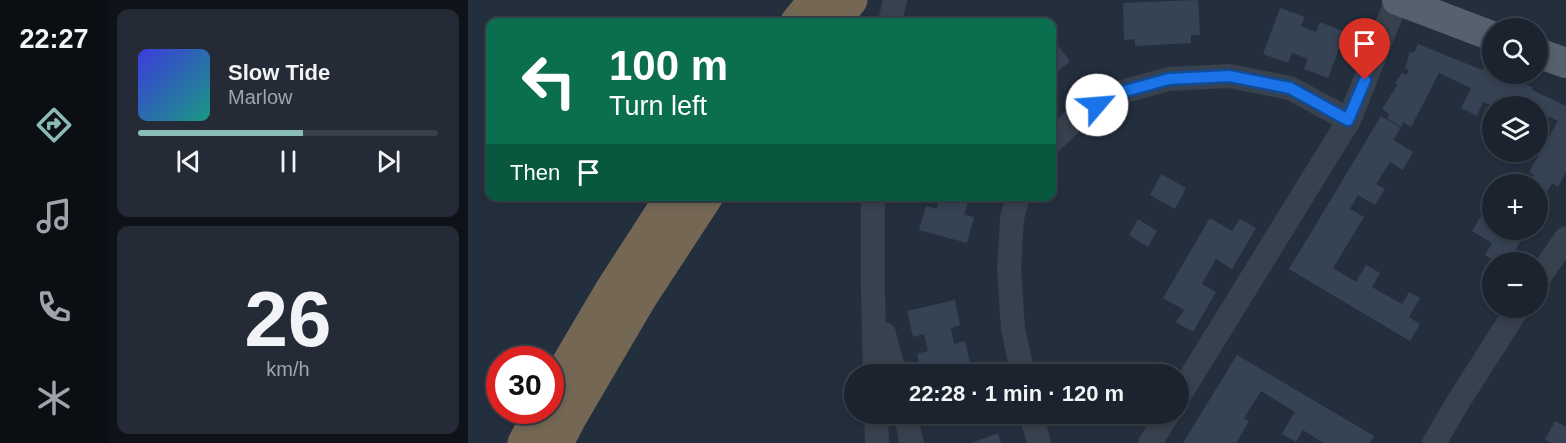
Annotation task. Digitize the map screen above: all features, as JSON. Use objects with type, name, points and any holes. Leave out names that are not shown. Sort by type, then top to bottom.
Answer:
[{"type":"highway","points":[[800,18],[815,0]]},
{"type":"highway","points":[[836,18],[851,0]]},
{"type":"highway","points":[[564,370],[612,289],[669,201]]},
{"type":"highway","points":[[557,443],[641,297],[704,201]]},
{"type":"highway","points":[[524,443],[534,424]]},
{"type":"main road","points":[[1397,0],[1482,32]]},
{"type":"main road","points":[[1548,57],[1566,63]]},
{"type":"street","points":[[891,18],[895,0]]},
{"type":"street","points":[[1189,380],[1348,120],[1397,0]]},
{"type":"street","points":[[1056,137],[1077,117],[1118,93],[1169,79],[1229,76],[1290,88],[1348,120]]},
{"type":"street","points":[[873,201],[875,364]]},
{"type":"street","points":[[1017,201],[1012,218],[1009,269],[1013,329],[1021,364]]},
{"type":"street","points":[[1548,264],[1566,238]]},
{"type":"street","points":[[873,292],[892,364]]},
{"type":"street","points":[[1434,443],[1512,318]]},
{"type":"street","points":[[876,424],[877,443]]},
{"type":"street","points":[[907,424],[912,443]]},
{"type":"street","points":[[1034,424],[1039,443]]},
{"type":"street","points":[[1150,443],[1162,424]]},
{"type":"building","points":[[1198,0],[1200,35],[1191,35],[1191,43],[1135,46],[1135,39],[1124,40],[1123,3]]},
{"type":"building","points":[[1280,8],[1305,17],[1301,26],[1316,32],[1320,22],[1345,32],[1328,78],[1304,69],[1308,59],[1292,53],[1288,63],[1263,54]]},
{"type":"building","points":[[1056,43],[1070,61],[1056,73]]},
{"type":"building","points":[[1418,44],[1482,70],[1482,84],[1524,84],[1545,96],[1482,96],[1482,104],[1477,116],[1461,108],[1471,88],[1439,73],[1411,127],[1403,122],[1401,127],[1387,118],[1389,114],[1382,109],[1398,84],[1395,83],[1402,73],[1406,75],[1409,70],[1405,68],[1410,52],[1414,53]]},
{"type":"building","points":[[1548,98],[1566,106],[1566,172],[1558,187],[1552,183],[1548,190],[1548,174],[1529,172],[1535,162],[1548,162],[1548,139],[1558,121],[1548,117]]},
{"type":"building","points":[[1381,116],[1401,128],[1393,140],[1413,152],[1403,170],[1390,162],[1376,184],[1385,189],[1375,205],[1358,195],[1350,209],[1364,217],[1333,268],[1356,282],[1366,265],[1380,273],[1372,287],[1402,304],[1409,292],[1420,298],[1409,317],[1420,324],[1410,341],[1289,269]]},
{"type":"building","points":[[1161,174],[1186,188],[1175,209],[1150,195]]},
{"type":"building","points":[[939,201],[968,201],[964,215],[974,217],[967,243],[919,230],[926,206],[937,209]]},
{"type":"building","points":[[1481,216],[1482,237],[1472,231]]},
{"type":"building","points":[[1210,218],[1232,231],[1240,219],[1256,228],[1232,269],[1216,259],[1202,284],[1216,292],[1193,332],[1176,322],[1184,310],[1163,298]]},
{"type":"building","points":[[1138,219],[1157,231],[1148,247],[1129,235]]},
{"type":"building","points":[[1487,240],[1521,240],[1514,252],[1511,250],[1510,252],[1487,252],[1492,243]]},
{"type":"building","points":[[955,300],[960,325],[951,328],[954,344],[965,341],[970,364],[919,364],[917,354],[928,351],[924,334],[913,337],[907,311]]},
{"type":"building","points":[[1237,355],[1374,436],[1370,443],[1323,443],[1303,430],[1296,442],[1282,434],[1295,412],[1261,391],[1244,418],[1249,421],[1236,443],[1183,443]]},
{"type":"building","points":[[1555,421],[1566,427],[1566,443],[1552,443],[1545,440]]},
{"type":"building","points":[[998,433],[1001,443],[972,443]]},
{"type":"route","points":[[1097,105],[1118,93],[1169,79],[1229,76],[1290,88],[1348,120],[1365,80]]}]
